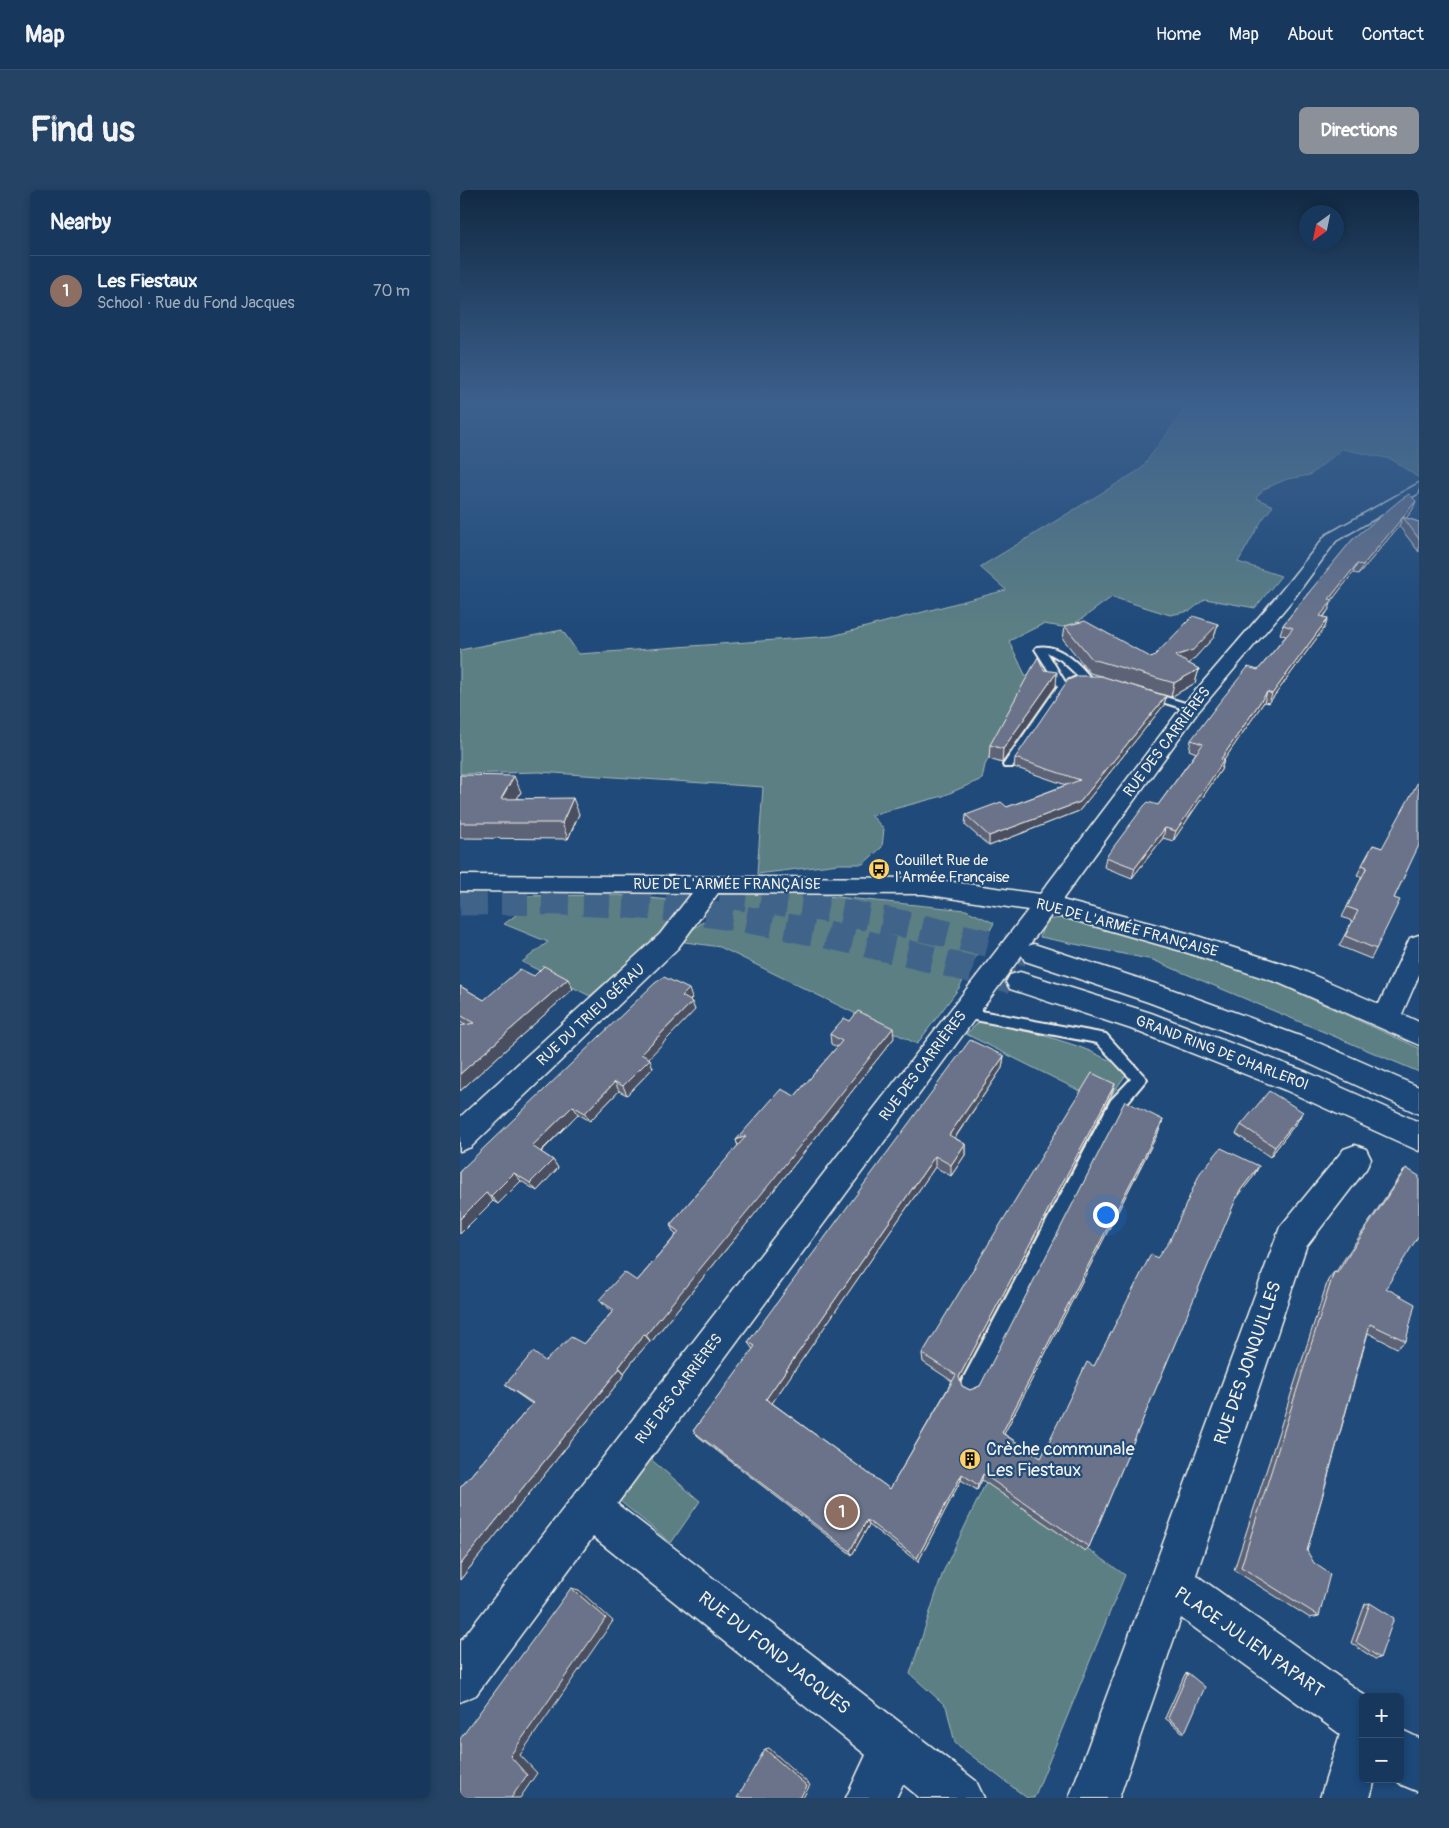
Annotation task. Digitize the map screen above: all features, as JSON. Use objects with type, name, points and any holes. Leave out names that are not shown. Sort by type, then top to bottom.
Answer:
[{"type":"main road","name":"RUE DES CARRIÈRES","points":[[460,1679],[964,1013],[1191,708],[1288,594],[1332,538],[1417,491]]},
{"type":"main road","name":"RUE DE L'ARMÉE FRANÇAISE","points":[[460,882],[923,886],[1046,904],[1191,944],[1290,976],[1419,1034]]},
{"type":"main road","name":"RUE DU TRIEU GÉRAU","points":[[460,1137],[669,941],[712,884]]},
{"type":"main road","points":[[1386,1018],[1419,945]]},
{"type":"main road","name":"GRAND RING DE CHARLEROI","points":[[1034,954],[1158,995],[1309,1051],[1419,1101]]},
{"type":"main road","name":"GRAND RING DE CHARLEROI","points":[[1020,982],[1141,1021],[1296,1081],[1419,1137]]},
{"type":"main road","name":"RUE DES JONQUILLES","points":[[1171,1584],[1292,1238],[1355,1159]]},
{"type":"main road","name":"RUE DU FOND JACQUES","points":[[589,1508],[959,1798]]},
{"type":"main road","name":"PLACE JULIEN PAPART","points":[[1094,1798],[1171,1584],[1359,1719]]},
{"type":"main road","points":[[1345,1798],[1363,1738]]},
{"type":"main road","points":[[871,1798],[895,1748]]},
{"type":"main road","points":[[1404,1756],[1419,1768]]},
{"type":"lane","points":[[1008,765],[1063,686],[1089,678],[1049,648],[1040,649],[1063,686]]},
{"type":"lane","points":[[1138,692],[1191,708]]},
{"type":"lane","points":[[964,1013],[1101,1038],[1140,1078],[1116,1105],[970,1386]]},
{"type":"green space","points":[[1128,477],[1298,477],[1287,479],[1264,489],[1256,498],[1273,506],[1262,520],[1238,562],[1281,576],[1255,608],[1205,599],[1190,611],[1170,615],[1112,597],[1069,628],[1043,624],[1009,641],[1029,683],[985,765],[982,779],[943,796],[871,815],[884,829],[882,847],[863,864],[839,864],[757,874],[763,787],[539,772],[460,774],[460,650],[562,630],[579,654],[832,636],[1006,590],[980,567]]},
{"type":"green space","points":[[747,888],[966,910],[994,923],[959,988],[917,1044],[720,947],[678,941]]},
{"type":"green space","points":[[619,895],[680,901],[657,938],[590,996],[522,962],[548,942],[504,924],[528,906],[513,896]]},
{"type":"green space","points":[[1063,918],[1168,945],[1274,982],[1419,1048],[1419,1072],[1153,960],[1040,937],[1045,920]]},
{"type":"green space","points":[[980,1021],[1029,1032],[1084,1048],[1130,1069],[1111,1096],[1084,1093],[966,1034]]},
{"type":"green space","points":[[647,1456],[700,1501],[671,1543],[615,1497]]},
{"type":"green space","points":[[988,1478],[1125,1575],[1034,1798],[1027,1798],[955,1743],[946,1706],[910,1674],[943,1572]]},
{"type":"building","points":[[1409,494],[1416,501],[1363,565],[1357,564],[1329,599],[1333,600],[1320,616],[1328,618],[1272,694],[1267,692],[1221,759],[1224,760],[1176,831],[1165,828],[1135,868],[1106,857],[1148,802],[1158,805],[1203,744],[1191,740],[1248,667],[1258,670],[1293,628],[1283,625],[1352,540]]},
{"type":"building","points":[[1403,517],[1419,522],[1419,539]]},
{"type":"building","points":[[1193,616],[1218,624],[1193,650],[1175,656],[1199,669],[1174,683],[1092,659],[1065,626],[1085,621],[1152,658]]},
{"type":"building","points":[[1038,657],[1044,670],[1057,672],[1003,749],[990,745]]},
{"type":"building","points":[[1078,676],[1101,676],[1166,696],[1080,802],[989,836],[966,815],[1001,802],[1007,807],[1080,780],[1015,758],[1068,680]]},
{"type":"building","points":[[460,775],[514,776],[501,799],[573,798],[562,823],[460,823]]},
{"type":"building","points":[[1419,780],[1419,845],[1394,898],[1400,900],[1376,949],[1345,936],[1358,911],[1347,907],[1367,867],[1362,865],[1373,845],[1382,848]]},
{"type":"building","points":[[544,966],[568,979],[460,1074],[460,1026],[474,1023],[460,1015],[460,986],[484,1000],[520,969],[534,976]]},
{"type":"building","points":[[664,977],[689,989],[682,996],[692,1002],[641,1054],[650,1059],[623,1086],[615,1082],[585,1113],[573,1106],[532,1146],[553,1160],[530,1183],[514,1173],[491,1196],[486,1193],[460,1219],[460,1171],[655,983]]},
{"type":"building","points":[[858,1011],[893,1028],[772,1181],[646,1335],[644,1334],[620,1368],[460,1565],[460,1488],[533,1403],[505,1385],[533,1352],[545,1361],[571,1337],[584,1344],[586,1342],[614,1310],[599,1300],[624,1272],[637,1281],[679,1232],[670,1225],[746,1136],[736,1140],[781,1089],[795,1096],[842,1041],[830,1034],[844,1018],[850,1021]]},
{"type":"building","points":[[970,1040],[1004,1056],[949,1135],[965,1144],[951,1165],[935,1156],[766,1399],[890,1489],[956,1375],[922,1354],[1092,1073],[1115,1084],[959,1377],[962,1386],[970,1390],[980,1386],[1125,1101],[1163,1120],[1002,1433],[1041,1458],[1087,1362],[1094,1366],[1151,1254],[1157,1258],[1169,1242],[1200,1173],[1221,1148],[1259,1166],[1239,1192],[1089,1547],[983,1474],[978,1485],[962,1474],[917,1558],[867,1520],[850,1551],[693,1431],[755,1346],[748,1342]]},
{"type":"building","points":[[1269,1091],[1303,1112],[1275,1147],[1241,1125]]},
{"type":"building","points":[[1406,1168],[1419,1176],[1419,1235],[1386,1288],[1415,1304],[1406,1341],[1370,1324],[1307,1551],[1314,1563],[1330,1574],[1319,1616],[1241,1567],[1334,1272],[1337,1273]]},
{"type":"building","points":[[571,1588],[606,1618],[510,1756],[527,1775],[511,1798],[461,1798],[460,1739]]},
{"type":"building","points":[[1370,1603],[1394,1618],[1380,1658],[1356,1642]]},
{"type":"building","points":[[1188,1673],[1205,1687],[1185,1732],[1168,1718]]},
{"type":"building","points":[[765,1749],[807,1786],[800,1798],[737,1798]]},
{"type":"tunnel","points":[[679,889],[814,907],[904,924],[1034,954]]},
{"type":"tunnel","points":[[460,902],[600,903],[655,907],[726,916],[895,950],[1020,982]]},
{"type":"place","name":"Couillet Rue de l'Armée Française","points":[[879,869]]},
{"type":"place","name":"Crèche communale Les Fiestaux","points":[[970,1459]]},
{"type":"place","name":"Les Fiestaux","points":[[842,1512]]}]
